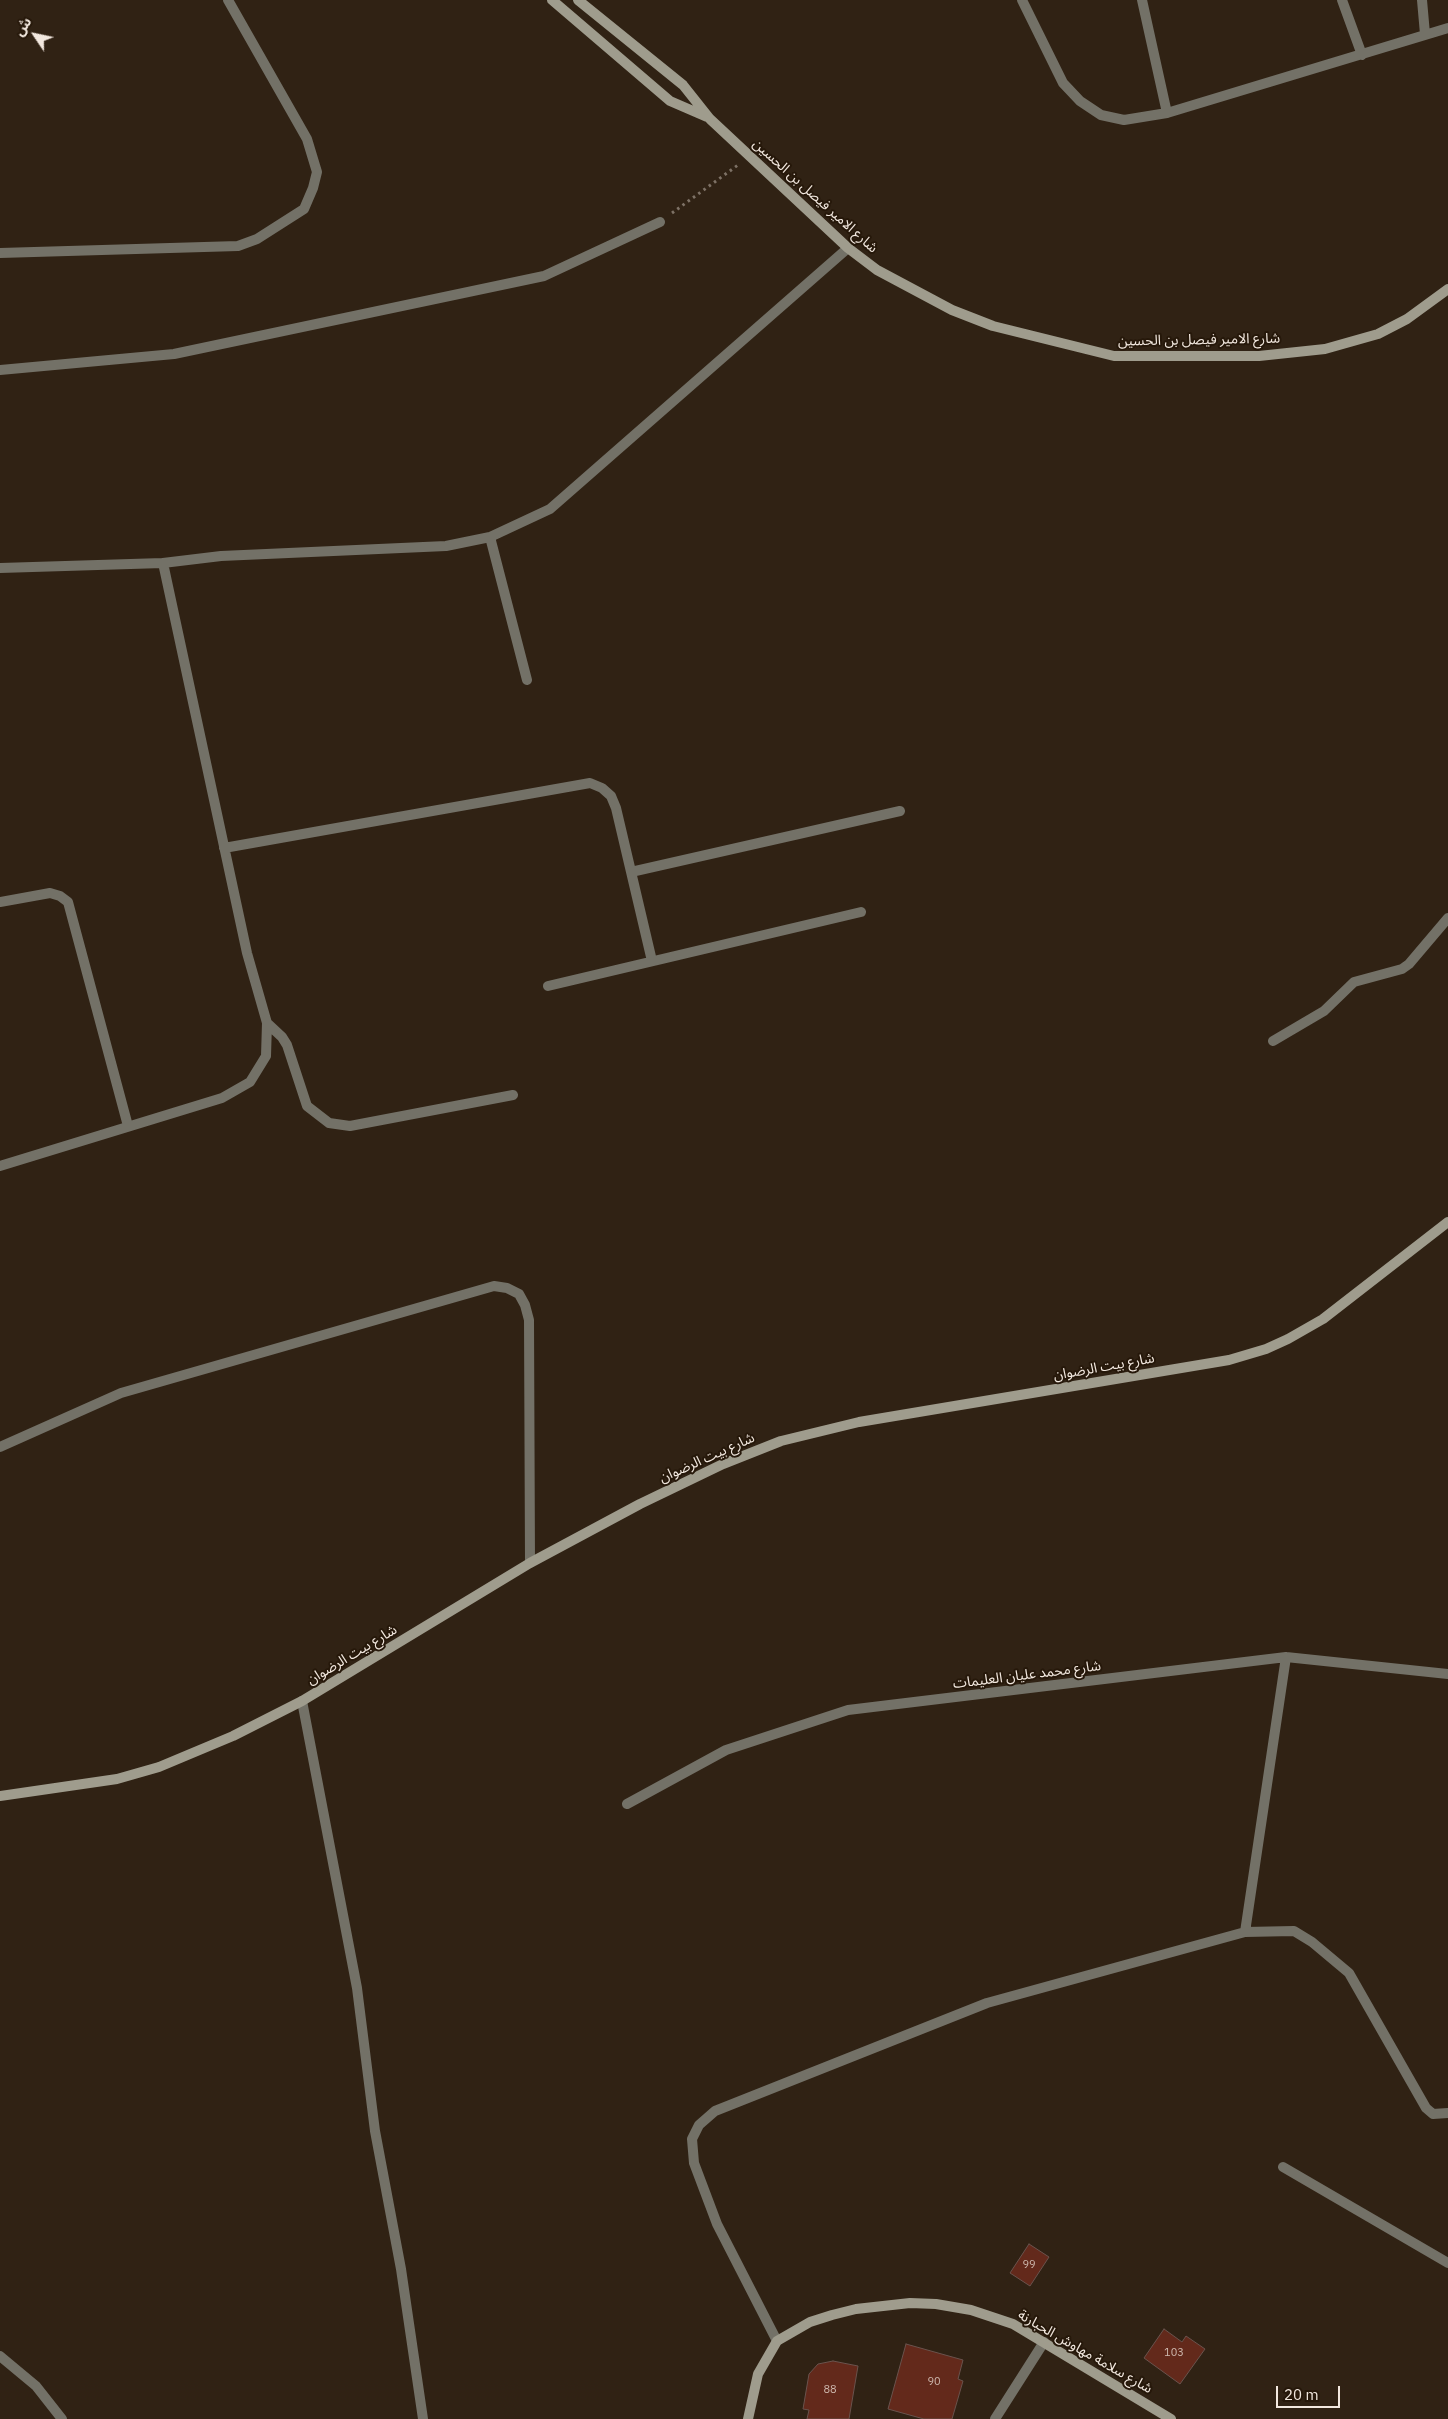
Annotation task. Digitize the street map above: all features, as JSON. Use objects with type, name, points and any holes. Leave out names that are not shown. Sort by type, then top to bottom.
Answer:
[{"type":"street","points":[[0,253],[238,246],[257,239],[304,209],[313,188],[317,172],[307,138],[228,0]]},
{"type":"street","name":"شارع الامير فيصل بن الحسين","points":[[552,0],[670,101],[710,119]]},
{"type":"street","name":"شارع الامير فيصل بن الحسين","points":[[578,0],[683,85],[710,119],[848,248],[877,270],[952,310],[993,326],[1114,356],[1259,356],[1325,349],[1378,334],[1406,319],[1448,289]]},
{"type":"street","points":[[1022,0],[1063,83],[1080,101],[1101,116],[1124,120],[1167,113],[1448,28]]},
{"type":"street","points":[[1142,0],[1167,113]]},
{"type":"street","points":[[1342,0],[1362,55]]},
{"type":"street","points":[[1422,0],[1425,34]]},
{"type":"street","points":[[0,370],[174,354],[544,276],[660,222]]},
{"type":"street","points":[[0,568],[163,562],[221,556],[446,546],[490,537],[550,509],[848,248]]},
{"type":"street","points":[[490,537],[528,680]]},
{"type":"street","points":[[0,1166],[222,1098],[250,1082],[266,1056],[267,1024],[247,953],[163,562]]},
{"type":"street","points":[[224,848],[590,783],[602,788],[611,796],[652,961]]},
{"type":"street","points":[[630,872],[900,811]]},
{"type":"street","points":[[0,902],[50,894],[60,896],[68,902],[128,1126]]},
{"type":"street","points":[[548,986],[861,912]]},
{"type":"street","points":[[1273,1041],[1329,1008],[1354,982],[1402,969],[1448,918]]},
{"type":"street","points":[[267,1024],[282,1037],[287,1045],[307,1106],[329,1123],[350,1126],[513,1095]]},
{"type":"street","name":"شارع بيت الرضوان","points":[[0,1796],[117,1779],[159,1767],[233,1736],[302,1701],[530,1563],[640,1504],[723,1464],[781,1441],[859,1422],[1229,1360],[1266,1348],[1288,1339],[1323,1319],[1448,1222]]},
{"type":"street","points":[[0,1448],[121,1393],[494,1286],[506,1288],[519,1294],[526,1305],[529,1320],[530,1563]]},
{"type":"street","points":[[1245,1932],[1286,1656]]},
{"type":"street","name":"شارع محمد عليان العليمات","points":[[627,1804],[726,1750],[848,1710],[1286,1656],[1448,1674]]},
{"type":"street","points":[[302,1701],[352,1960],[375,2131],[402,2269],[423,2419]]},
{"type":"street","points":[[748,2419],[758,2374],[777,2341],[717,2224],[698,2171],[692,2139],[698,2125],[715,2111],[987,2004],[1245,1932],[1294,1931],[1312,1942],[1349,1973],[1426,2108],[1433,2114],[1448,2113]]},
{"type":"street","points":[[1284,2167],[1448,2263]]},
{"type":"street","name":"شارع سلامة مهاوش الحبارنة","points":[[777,2341],[810,2322],[856,2309],[910,2303],[936,2304],[987,2315],[1013,2324],[1171,2419]]},
{"type":"street","points":[[995,2419],[1044,2342]]},
{"type":"street","points":[[0,2356],[36,2386],[62,2419]]},
{"type":"path","points":[[660,222],[750,157]]},
{"type":"building","points":[[1029,2244],[1049,2257],[1030,2286],[1010,2273]]},
{"type":"building","points":[[1164,2329],[1182,2342],[1186,2336],[1205,2349],[1180,2384],[1144,2358]]},
{"type":"building","points":[[906,2344],[963,2360],[958,2379],[963,2381],[952,2419],[924,2419],[888,2409]]},
{"type":"building","points":[[833,2361],[858,2366],[849,2419],[807,2419],[809,2410],[803,2409],[809,2374],[818,2364]]}]
